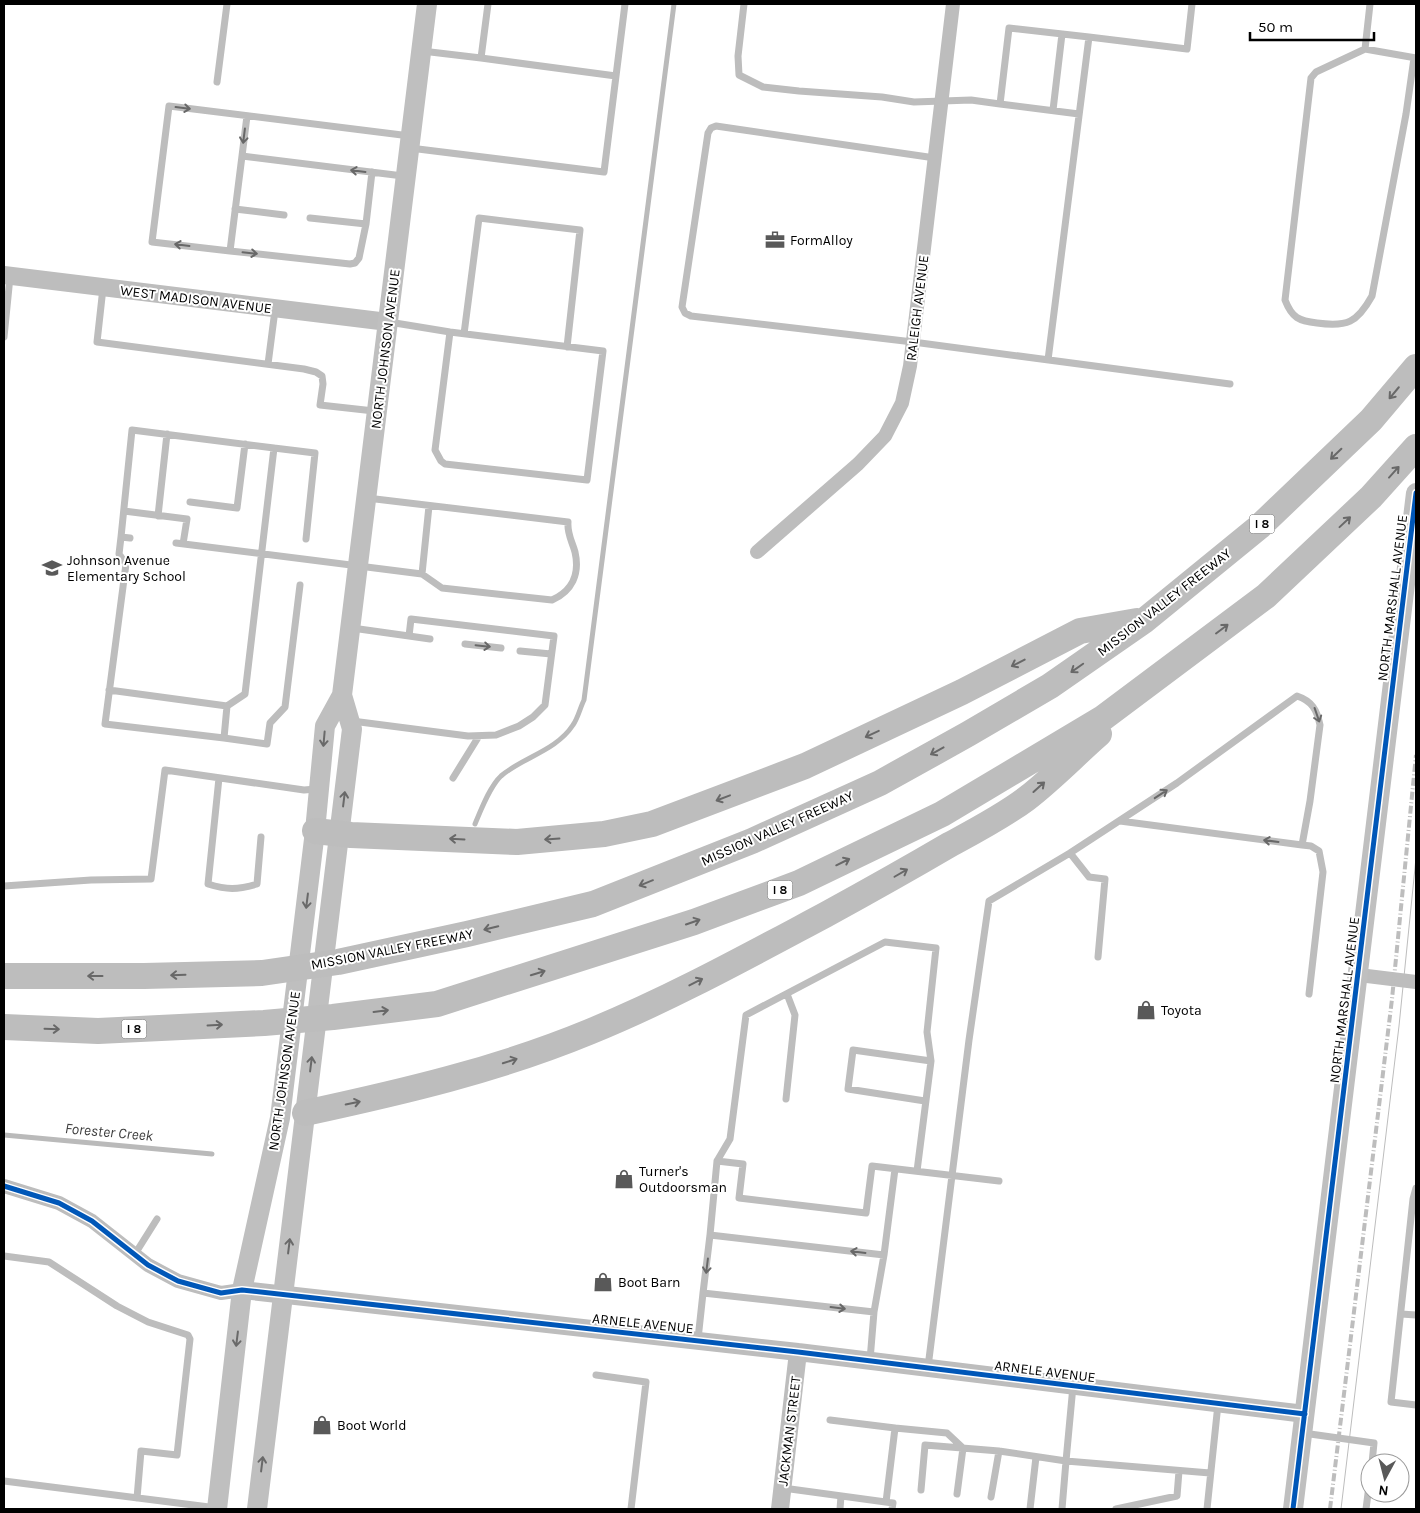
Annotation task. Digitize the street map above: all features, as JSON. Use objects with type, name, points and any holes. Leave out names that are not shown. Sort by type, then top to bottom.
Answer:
[{"type":"highway","name":"MISSION VALLEY FREEWAY","points":[[8,975],[144,976],[262,973],[338,962],[594,904],[752,841],[880,783],[1050,686],[1146,620],[1259,527],[1371,420],[1416,367]]},
{"type":"highway","name":"I 8","points":[[4,1027],[98,1031],[264,1023],[333,1017],[437,1004],[694,922],[799,883],[942,814],[1103,718],[1266,596],[1371,497],[1416,447]]},
{"type":"highway","points":[[327,833],[517,842],[604,834],[652,824],[805,766],[962,692],[1080,631],[1146,620]]},
{"type":"highway","points":[[306,1113],[467,1075],[535,1052],[589,1032],[770,945],[878,886],[1026,799],[1183,658]]},
{"type":"main road","name":"NORTH JOHNSON AVENUE","points":[[217,1508],[242,1290],[280,1118],[327,833],[352,730],[342,695],[427,4]]},
{"type":"main road","name":"NORTH MARSHALL AVENUE","points":[[1293,1509],[1416,493]]},
{"type":"main road","name":"NORTH JOHNSON AVENUE","points":[[257,1509],[306,1113],[327,833],[319,789],[325,726],[342,695]]},
{"type":"street","name":"RALEIGH AVENUE","points":[[756,552],[858,464],[885,436],[902,403],[913,342],[953,4]]},
{"type":"street","name":"WEST MADISON AVENUE","points":[[7,276],[388,322]]},
{"type":"street","points":[[1359,975],[1416,982]]},
{"type":"street","name":"ARNELE AVENUE","points":[[4,1186],[59,1203],[92,1221],[148,1264],[178,1281],[221,1293],[242,1290],[798,1352],[1218,1403],[1304,1424]]},
{"type":"street","name":"JACKMAN STREET","points":[[780,1509],[798,1352]]},
{"type":"lane","points":[[216,82],[227,4]]},
{"type":"lane","points":[[481,58],[488,4]]},
{"type":"lane","points":[[372,172],[366,224],[359,258],[355,263],[152,242],[169,106],[247,116],[604,172],[625,4]]},
{"type":"lane","points":[[744,4],[738,56],[739,74],[763,87],[882,97],[914,102],[971,100],[1079,114]]},
{"type":"lane","points":[[1000,104],[1010,28],[1187,49],[1192,4]]},
{"type":"lane","points":[[1365,49],[1370,4]]},
{"type":"lane","points":[[1053,110],[1062,34]]},
{"type":"lane","points":[[1048,360],[1089,37]]},
{"type":"lane","points":[[1365,49],[1415,58],[1372,296],[1364,310],[1354,319],[1339,326],[1302,322],[1290,312],[1285,300],[1311,78],[1316,72],[1365,49]]},
{"type":"lane","points":[[422,51],[616,76]]},
{"type":"lane","points":[[230,251],[247,116]]},
{"type":"lane","points":[[935,158],[716,126],[711,128],[708,133],[682,307],[685,313],[691,316],[913,342],[1230,384]]},
{"type":"lane","points":[[242,156],[406,176]]},
{"type":"lane","points":[[235,209],[284,215]]},
{"type":"lane","points":[[310,218],[366,224]]},
{"type":"lane","points":[[464,334],[479,218],[580,230],[567,346]]},
{"type":"lane","points":[[4,337],[7,276]]},
{"type":"lane","points":[[103,288],[97,342],[304,369],[316,372],[322,376],[323,384],[320,405],[377,411]]},
{"type":"lane","points":[[268,364],[275,308]]},
{"type":"lane","points":[[388,322],[464,334],[602,351],[587,480],[445,464],[441,461],[435,450],[450,332]]},
{"type":"lane","points":[[300,585],[286,707],[270,723],[267,744],[105,724],[126,564],[119,554],[132,430],[315,453],[306,539]]},
{"type":"lane","points":[[158,516],[167,434]]},
{"type":"lane","points":[[190,502],[237,508],[244,444]]},
{"type":"lane","points":[[109,690],[227,706],[245,694],[274,448]]},
{"type":"lane","points":[[124,512],[187,519],[180,544],[422,574],[442,588],[552,600],[562,596],[573,583],[576,573],[575,552],[567,532],[568,522],[367,498]]},
{"type":"lane","points":[[422,574],[429,506]]},
{"type":"lane","points":[[121,537],[130,538]]},
{"type":"lane","points":[[349,721],[468,736],[496,735],[519,726],[533,717],[545,705],[554,636],[411,619],[409,636]]},
{"type":"lane","points":[[350,628],[430,639]]},
{"type":"lane","points":[[465,644],[501,648]]},
{"type":"lane","points":[[520,650],[552,654]]},
{"type":"lane","points":[[928,1368],[969,1040],[989,901],[1120,821],[1177,783],[1297,696],[1306,699],[1312,704],[1318,714],[1320,725],[1302,845]]},
{"type":"lane","points":[[224,738],[227,706]]},
{"type":"lane","points":[[453,778],[479,736]]},
{"type":"lane","points":[[4,886],[91,880],[151,879],[165,770],[304,790],[319,789]]},
{"type":"lane","points":[[218,778],[208,884],[224,890],[256,884],[261,837]]},
{"type":"lane","points":[[1120,821],[1311,846],[1319,852],[1323,872],[1309,994]]},
{"type":"lane","points":[[1070,853],[1089,877],[1105,879],[1098,957]]},
{"type":"lane","points":[[698,1341],[717,1161],[730,1139],[746,1015],[884,942],[936,948],[927,1032],[931,1061],[917,1171]]},
{"type":"lane","points":[[786,1099],[795,1015],[787,994]]},
{"type":"lane","points":[[925,1101],[848,1089],[854,1050],[931,1061]]},
{"type":"lane","points":[[717,1161],[743,1164],[739,1198],[866,1213],[872,1166],[998,1181]]},
{"type":"lane","points":[[870,1361],[874,1312],[884,1255],[895,1169]]},
{"type":"lane","points":[[1416,1188],[1391,1402],[1416,1405]]},
{"type":"lane","points":[[135,1254],[157,1219]]},
{"type":"lane","points":[[710,1235],[884,1255]]},
{"type":"lane","points":[[4,1256],[48,1262],[117,1306],[148,1322],[188,1335],[190,1339],[177,1455],[142,1451],[137,1498]]},
{"type":"lane","points":[[703,1292],[874,1312]]},
{"type":"lane","points":[[1401,1314],[1416,1315]]},
{"type":"lane","points":[[596,1375],[646,1382],[631,1509]]},
{"type":"lane","points":[[1062,1509],[1073,1386]]},
{"type":"lane","points":[[1207,1509],[1218,1403]]},
{"type":"lane","points":[[830,1420],[947,1433],[963,1448]]},
{"type":"lane","points":[[1304,1424],[1374,1442],[1373,1453]]},
{"type":"lane","points":[[886,1502],[895,1428]]},
{"type":"lane","points":[[921,1490],[925,1445],[999,1451],[1066,1461],[1210,1473]]},
{"type":"lane","points":[[957,1494],[963,1448]]},
{"type":"lane","points":[[991,1497],[999,1451]]},
{"type":"lane","points":[[1030,1509],[1036,1457]]},
{"type":"lane","points":[[1116,1509],[1177,1496],[1179,1470]]},
{"type":"lane","points":[[4,1482],[137,1498],[169,1506],[217,1508]]},
{"type":"lane","points":[[782,1488],[893,1503],[892,1509]]},
{"type":"lane","points":[[840,1509],[841,1496]]},
{"type":"waterway","points":[[475,824],[486,798],[497,780],[510,769],[549,748],[566,734],[575,722],[584,700],[674,4]]},
{"type":"waterway","name":"Forester Creek","points":[[4,1135],[212,1154]]},
{"type":"tram line","points":[[1341,1509],[1399,1026],[1416,858]]},
{"type":"railway","points":[[1330,1509],[1392,999],[1416,755]]},
{"type":"cycle path","points":[[1293,1509],[1416,493]]},
{"type":"cycle path","points":[[4,1186],[59,1203],[92,1221],[148,1265],[178,1281],[221,1293],[242,1290],[798,1352],[1305,1414]]},
{"type":"place","name":"FormAlloy","points":[[775,240]]},
{"type":"place","name":"Johnson Avenue Elementary School","points":[[52,568]]},
{"type":"place","name":"Toyota","points":[[1146,1010]]},
{"type":"place","name":"Turner's Outdoorsman","points":[[624,1179]]},
{"type":"place","name":"Boot Barn","points":[[603,1282]]},
{"type":"place","name":"Boot World","points":[[322,1425]]}]
